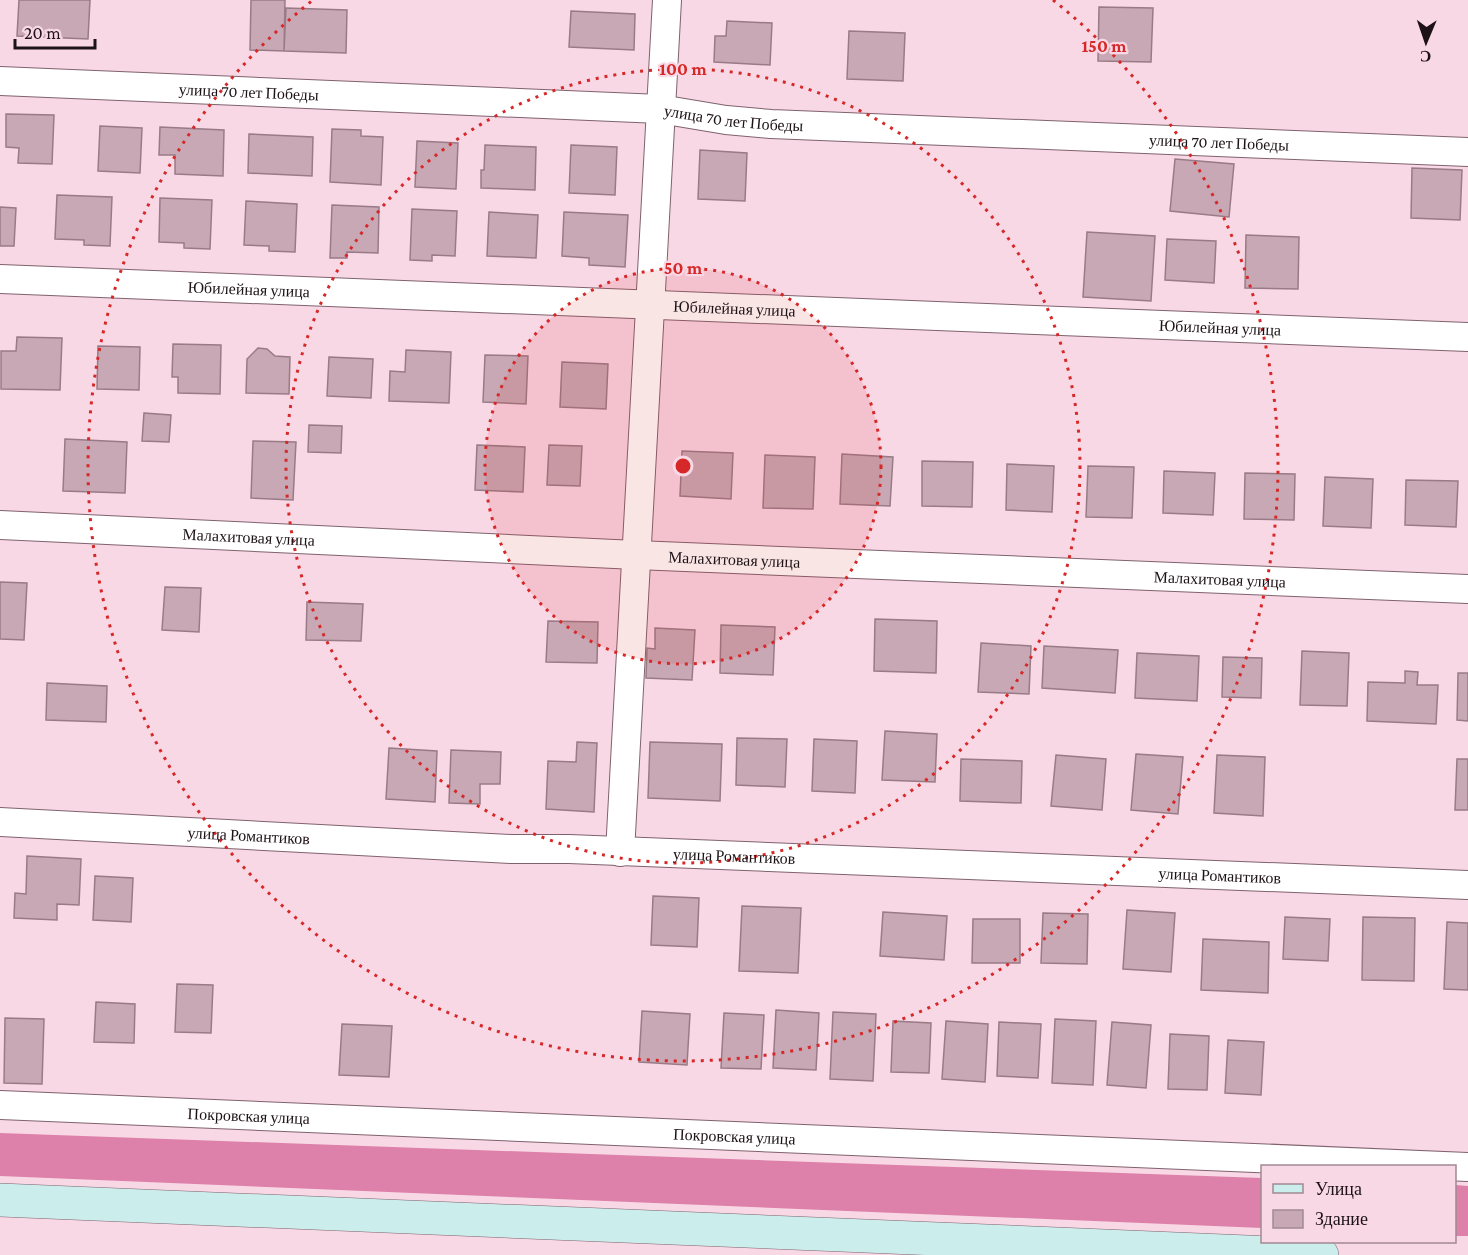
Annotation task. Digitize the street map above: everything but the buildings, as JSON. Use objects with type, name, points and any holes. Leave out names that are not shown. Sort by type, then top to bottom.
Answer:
[{"type":"main road","points":[[0,1200],[1322,1255]]},
{"type":"street","points":[[620,852],[667,0]]},
{"type":"street","name":"улица 70 лет Победы","points":[[0,81],[660,109],[726,120],[771,124],[1468,152]]},
{"type":"street","name":"Юбилейная улица","points":[[0,279],[1468,337]]},
{"type":"street","name":"Малахитовая улица","points":[[0,525],[636,555],[1468,589]]},
{"type":"street","name":"улица Романтиков","points":[[0,822],[511,849],[570,849],[1468,885]]},
{"type":"street","name":"Покровская улица","points":[[0,1105],[1421,1165]]},
{"type":"shaded area","points":[[0,1133],[1261,1178],[1261,1228],[0,1176]]},
{"type":"shaded area","points":[[1456,1185],[1468,1186],[1468,1236],[1456,1236]]}]
